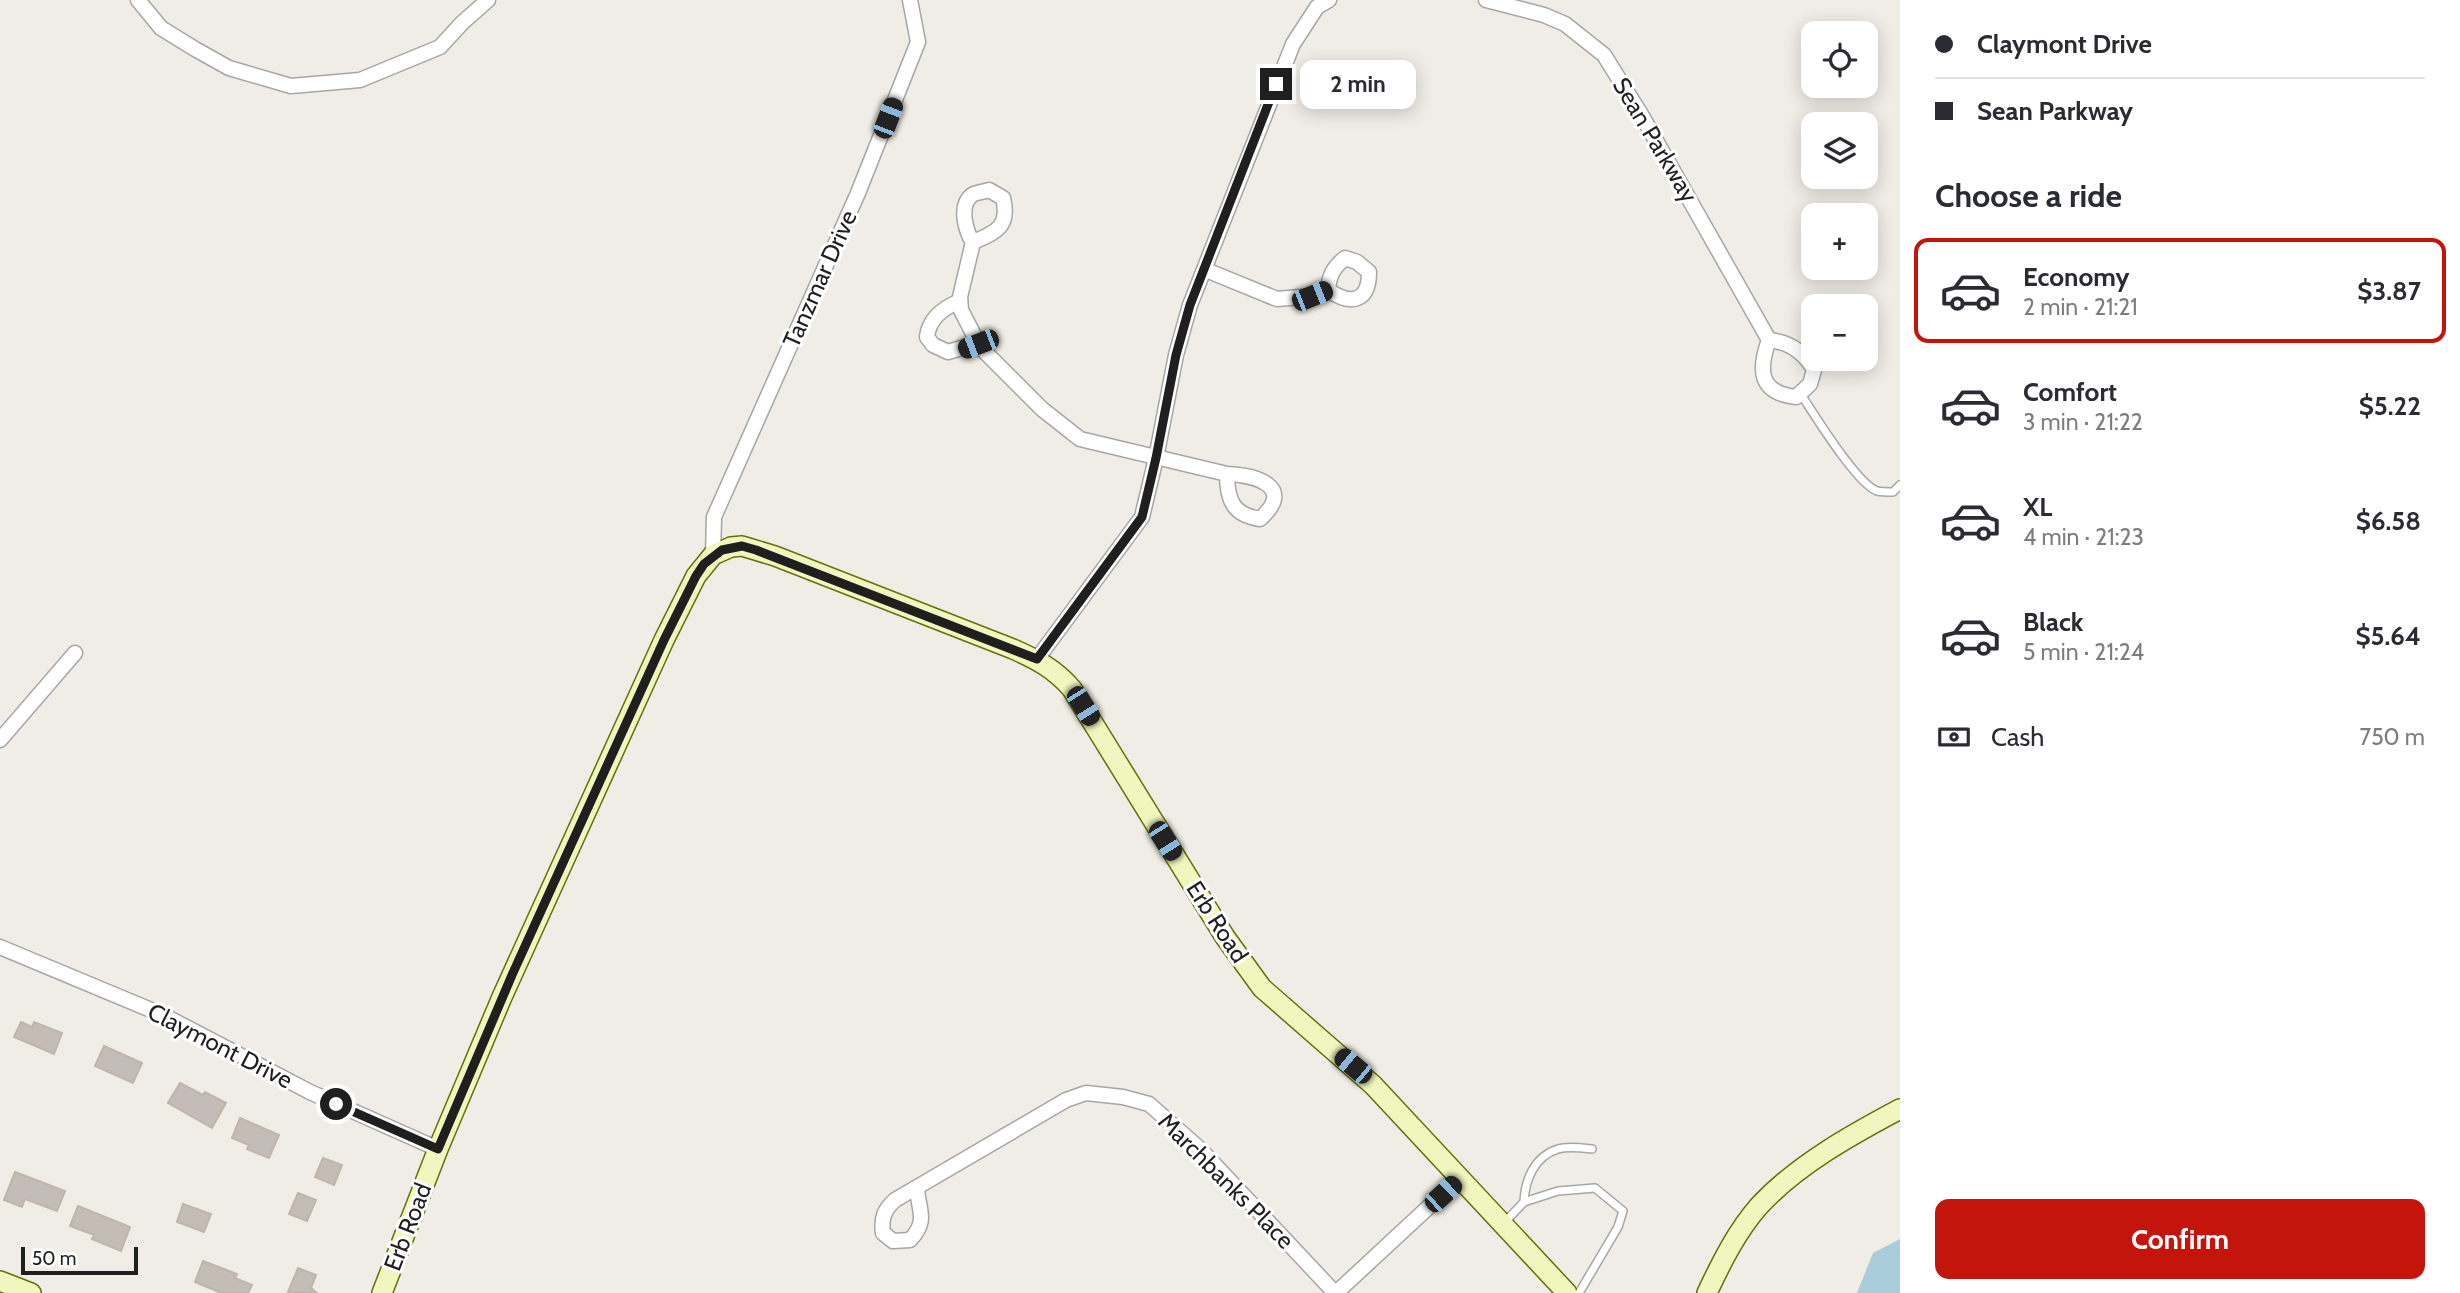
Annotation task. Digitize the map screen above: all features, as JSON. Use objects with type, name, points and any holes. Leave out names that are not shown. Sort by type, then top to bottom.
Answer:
[{"type":"street","points":[[138,0],[161,27],[195,49],[229,68],[291,86],[360,80],[440,47],[488,0]]},
{"type":"street","name":"Tanzmar Drive","points":[[713,555],[714,517],[858,193],[918,42],[910,0]]},
{"type":"street","name":"Sean Parkway","points":[[1486,0],[1544,15],[1565,24],[1604,55],[1656,140],[1769,340]]},
{"type":"street","points":[[1037,659],[1142,517],[1176,355],[1190,305],[1289,54],[1321,2]]},
{"type":"street","points":[[973,243],[960,301],[961,310],[978,344],[1042,409],[1080,439],[1227,474]]},
{"type":"street","points":[[1206,270],[1278,299],[1312,296],[1328,289]]},
{"type":"street","points":[[960,301],[946,306],[929,325],[927,337],[933,345],[948,352],[978,344]]},
{"type":"street","points":[[1769,340],[1783,342],[1806,356],[1814,370],[1810,384],[1796,397],[1783,396],[1766,382],[1762,375],[1769,340]]},
{"type":"street","name":"Erb Road","points":[[382,1293],[438,1149],[507,985],[659,652],[696,576],[713,555],[731,547],[742,546],[1037,659],[1061,675],[1224,937],[1262,988],[1373,1085],[1567,1293]]},
{"type":"street","points":[[0,740],[75,653]]},
{"type":"street","name":"Claymont Drive","points":[[0,947],[163,1014],[310,1092],[438,1149]]},
{"type":"street","name":"Marchbanks Place","points":[[917,1189],[1066,1100],[1086,1093],[1123,1097],[1149,1104],[1200,1149],[1335,1293]]},
{"type":"street","points":[[1707,1293],[1736,1237],[1759,1207],[1781,1185],[1813,1161],[1900,1109]]},
{"type":"street","points":[[1335,1293],[1461,1177]]},
{"type":"street","points":[[0,1280],[31,1293]]},
{"type":"lane","points":[[1800,393],[1861,478],[1876,491],[1894,492],[1900,485]]},
{"type":"lane","points":[[1524,1202],[1530,1174],[1542,1156],[1560,1148],[1592,1149]]},
{"type":"lane","points":[[1504,1224],[1524,1202],[1558,1191],[1595,1188],[1623,1211],[1618,1227],[1579,1293]]},
{"type":"water","points":[[1900,1239],[1900,1293],[1857,1293],[1873,1253]]},
{"type":"building","points":[[21,1022],[32,1027],[34,1022],[62,1033],[54,1054],[14,1037]]},
{"type":"building","points":[[104,1046],[142,1063],[133,1083],[95,1066]]},
{"type":"building","points":[[180,1083],[226,1103],[212,1128],[168,1103]]},
{"type":"building","points":[[240,1118],[279,1135],[269,1158],[247,1149],[249,1145],[232,1138]]},
{"type":"building","points":[[323,1158],[342,1165],[334,1185],[315,1177]]},
{"type":"building","points":[[15,1172],[65,1191],[57,1211],[25,1199],[22,1207],[4,1200]]},
{"type":"building","points":[[298,1193],[316,1200],[307,1221],[289,1214]]},
{"type":"building","points":[[183,1204],[211,1214],[204,1232],[177,1222]]},
{"type":"building","points":[[78,1206],[130,1227],[121,1251],[92,1239],[94,1235],[70,1226]]},
{"type":"building","points":[[203,1261],[237,1274],[235,1278],[252,1285],[248,1293],[221,1293],[195,1282]]},
{"type":"building","points":[[298,1268],[316,1275],[311,1288],[317,1293],[288,1292]]},
{"type":"route","points":[[336,1104],[438,1149],[512,975],[664,640],[696,576],[713,555],[731,547],[742,546],[775,556],[1037,659],[1142,517],[1176,355],[1190,305],[1206,270],[1276,84]]}]
